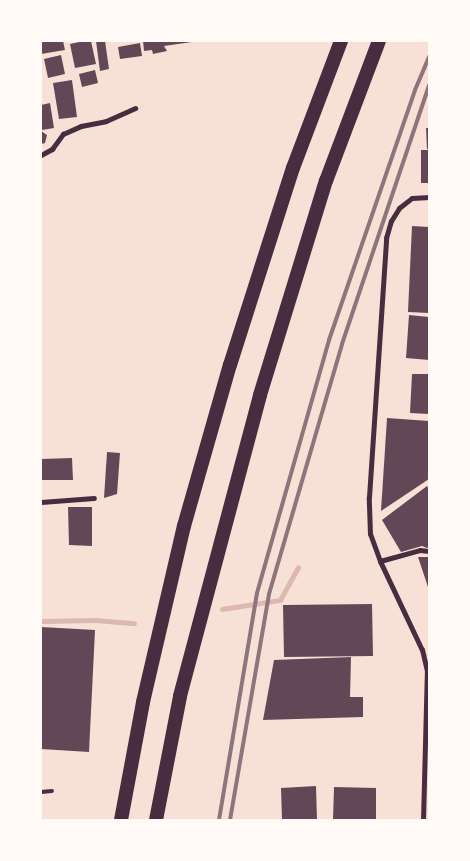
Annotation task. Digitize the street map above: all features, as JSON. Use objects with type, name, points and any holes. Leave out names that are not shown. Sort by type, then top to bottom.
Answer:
[{"type":"highway","points":[[121,820],[143,702],[184,526],[230,365],[287,187],[341,41]]},
{"type":"highway","points":[[156,820],[180,696],[260,395],[326,181],[379,41]]},
{"type":"street","points":[[41,154],[52,149],[62,134],[80,126],[106,121],[135,108]]},
{"type":"street","points":[[424,820],[427,784],[427,671],[422,650],[380,561],[370,534],[369,497],[386,238],[391,220],[399,208],[412,198],[429,197]]},
{"type":"street","points":[[41,502],[94,498]]},
{"type":"street","points":[[380,561],[420,550],[429,551]]},
{"type":"lane","points":[[41,792],[52,791]]},
{"type":"building","points":[[41,41],[63,41],[65,50],[41,54]]},
{"type":"building","points":[[91,41],[96,64],[75,68],[70,44]]},
{"type":"building","points":[[96,41],[105,41],[109,69],[100,71]]},
{"type":"building","points":[[143,41],[192,42],[164,46],[167,51],[153,54],[152,50],[144,51]]},
{"type":"building","points":[[140,43],[142,56],[120,59],[118,47]]},
{"type":"building","points":[[61,55],[65,74],[48,78],[44,59]]},
{"type":"building","points":[[95,70],[98,83],[82,87],[79,74]]},
{"type":"building","points":[[72,80],[77,117],[59,119],[53,83]]},
{"type":"building","points":[[50,103],[54,128],[42,130],[41,105]]},
{"type":"building","points":[[426,128],[429,128],[429,149],[427,149]]},
{"type":"building","points":[[41,131],[47,135],[45,143],[41,144]]},
{"type":"building","points":[[421,150],[429,150],[429,183],[421,183]]},
{"type":"building","points":[[412,226],[429,227],[429,313],[408,312]]},
{"type":"building","points":[[409,315],[429,317],[429,360],[406,358]]},
{"type":"building","points":[[412,374],[429,374],[429,414],[410,413]]},
{"type":"building","points":[[387,418],[429,421],[429,479],[381,511]]},
{"type":"building","points":[[107,452],[120,453],[117,494],[104,498]]},
{"type":"building","points":[[72,458],[73,480],[41,480],[41,459]]},
{"type":"building","points":[[427,486],[429,489],[429,547],[422,546],[401,552],[382,520]]},
{"type":"building","points":[[68,507],[92,507],[92,546],[69,545]]},
{"type":"building","points":[[418,557],[429,557],[429,587],[428,587]]},
{"type":"building","points":[[372,604],[373,656],[284,657],[283,605]]},
{"type":"building","points":[[41,627],[95,630],[89,752],[41,749]]},
{"type":"building","points":[[351,657],[350,697],[363,697],[363,717],[263,720],[274,660]]},
{"type":"building","points":[[316,786],[317,820],[282,820],[281,788]]},
{"type":"building","points":[[334,787],[376,788],[376,820],[333,820]]},
{"type":"waterway","points":[[222,609],[280,600],[298,568]]},
{"type":"waterway","points":[[41,621],[96,620],[134,623]]},
{"type":"railway","points":[[219,820],[257,593],[329,340],[415,90],[429,57]]},
{"type":"railway","points":[[230,820],[269,594],[342,344],[429,85]]}]
